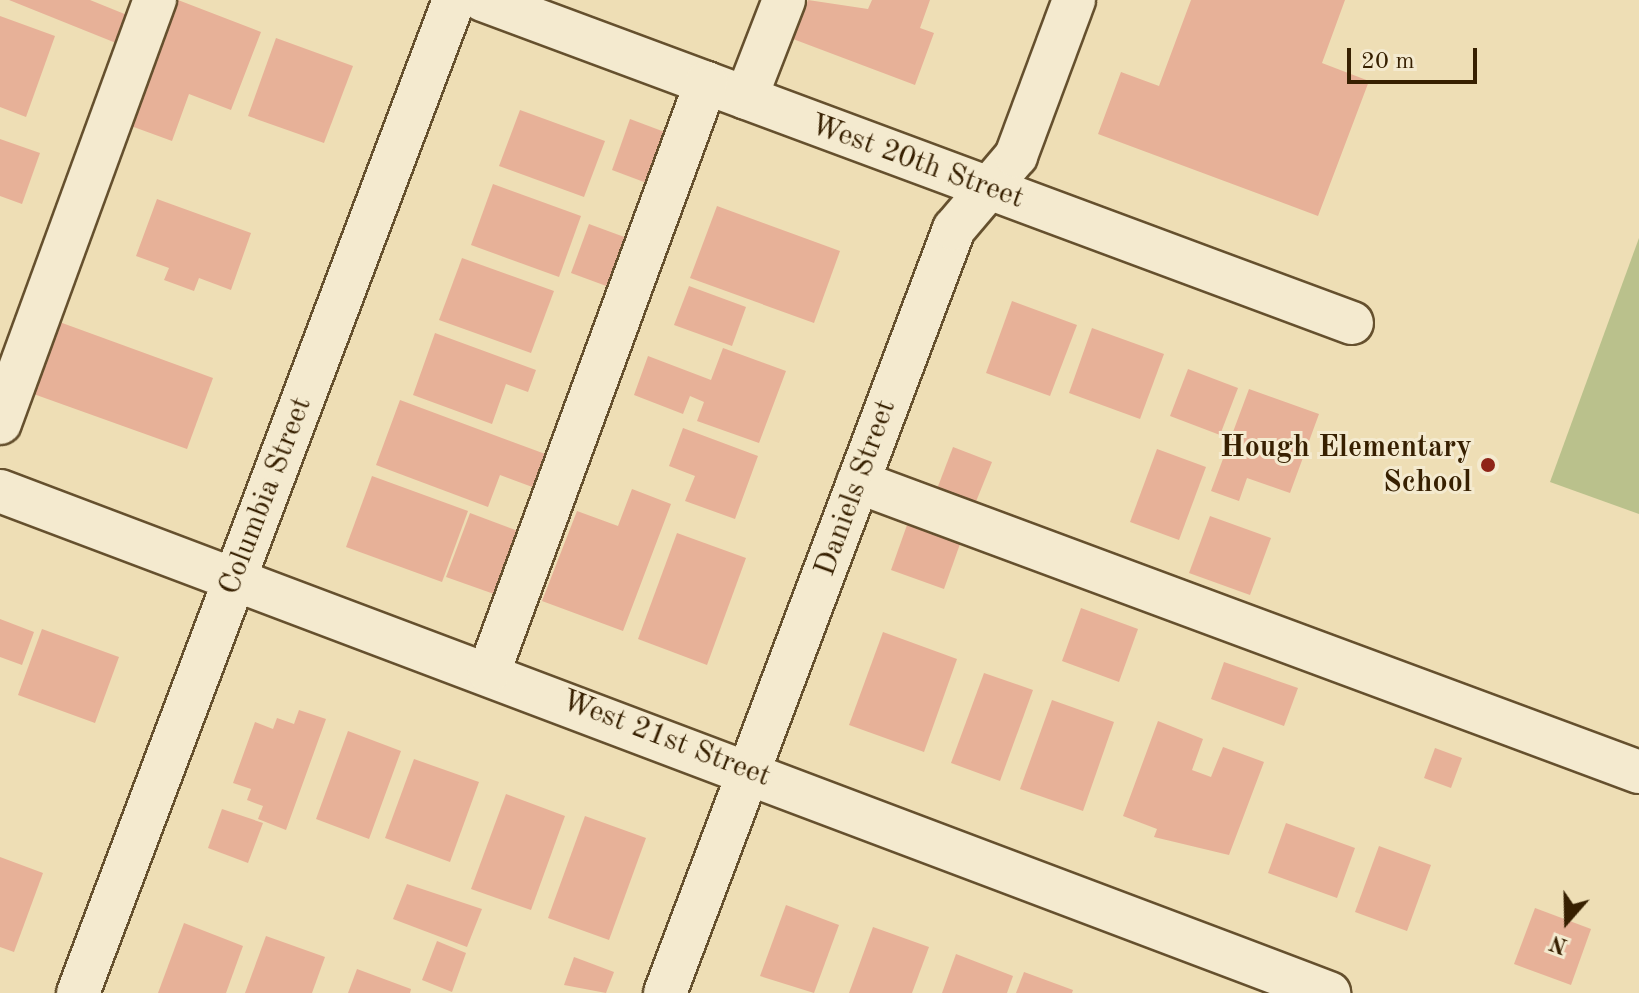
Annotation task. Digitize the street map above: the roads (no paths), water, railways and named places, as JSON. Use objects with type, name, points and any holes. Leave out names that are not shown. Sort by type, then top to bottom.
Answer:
[{"type":"street","points":[[0,423],[155,0]]},
{"type":"street","name":"Columbia Street","points":[[78,993],[454,0]]},
{"type":"street","name":"West 20th Street","points":[[483,0],[1352,323]]},
{"type":"street","points":[[746,98],[784,0]]},
{"type":"street","name":"Daniels Street","points":[[665,993],[954,229],[1016,156],[1074,0]]},
{"type":"street","points":[[489,672],[706,83]]},
{"type":"street","points":[[858,482],[1639,772]]},
{"type":"street","name":"West 21st Street","points":[[0,491],[489,672],[1329,993]]},
{"type":"place","name":"Hough Elementary School","points":[[1488,465]]}]
